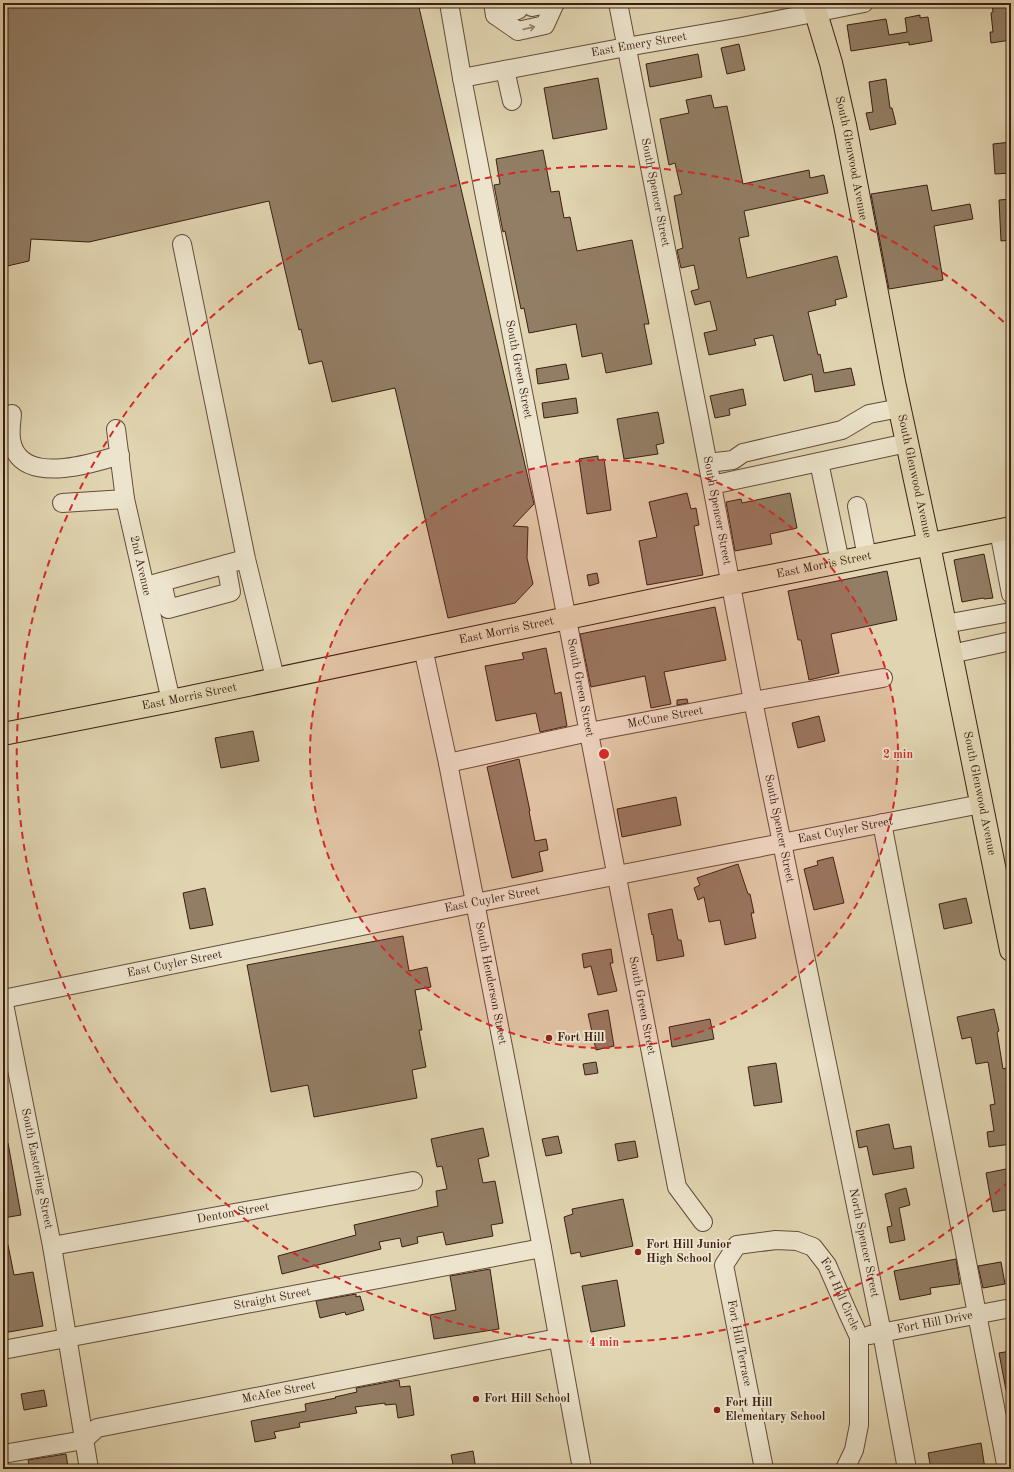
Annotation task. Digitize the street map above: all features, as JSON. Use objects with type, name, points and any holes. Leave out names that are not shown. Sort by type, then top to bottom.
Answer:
[{"type":"main road","name":"South Glenwood Avenue","points":[[815,7],[831,63],[845,125],[907,443],[929,544],[1011,950]]},
{"type":"main road","name":"East Morris Street","points":[[3,734],[171,701],[275,678],[929,544],[1006,540]]},
{"type":"street","name":"South Green Street","points":[[449,3],[462,78],[566,619],[677,1188],[703,1222]]},
{"type":"street","points":[[494,9],[525,9],[550,3]]},
{"type":"street","points":[[494,9],[518,31],[545,25],[555,3]]},
{"type":"street","name":"South Spencer Street","points":[[618,3],[708,463],[752,701],[816,1017]]},
{"type":"street","name":"East Emery Street","points":[[462,78],[626,46],[742,27],[815,7],[864,3]]},
{"type":"street","points":[[505,70],[512,102]]},
{"type":"street","points":[[182,244],[246,559],[275,678]]},
{"type":"street","points":[[708,463],[733,460],[743,453],[842,430],[869,414],[900,408]]},
{"type":"street","points":[[12,414],[10,436],[16,453],[26,463],[44,468],[69,468],[96,463],[120,455]]},
{"type":"street","name":"2nd Avenue","points":[[116,429],[125,499],[171,701]]},
{"type":"street","points":[[712,485],[907,443]]},
{"type":"street","points":[[819,462],[840,562]]},
{"type":"street","points":[[62,503],[125,499]]},
{"type":"street","points":[[857,506],[867,557]]},
{"type":"street","points":[[1006,540],[1011,594]]},
{"type":"street","points":[[145,586],[246,559]]},
{"type":"street","points":[[162,582],[168,609],[232,592],[226,564]]},
{"type":"street","points":[[945,624],[1011,612]]},
{"type":"street","points":[[951,654],[1011,641]]},
{"type":"street","name":"South Henderson Street","points":[[423,648],[448,763],[542,1248],[582,1469]]},
{"type":"street","name":"McCune Street","points":[[448,763],[589,732],[883,678]]},
{"type":"street","name":"East Cuyler Street","points":[[3,999],[475,903],[981,804]]},
{"type":"street","points":[[882,823],[1007,1469]]},
{"type":"street","name":"South Easterling Street","points":[[3,999],[52,1246],[89,1469]]},
{"type":"street","name":"North Spencer Street","points":[[816,1017],[882,1332],[907,1469]]},
{"type":"street","name":"Denton Street","points":[[52,1246],[413,1181]]},
{"type":"street","name":"Fort Hill Circle","points":[[724,1265],[737,1245],[776,1240],[797,1241],[814,1247],[827,1265],[859,1337],[859,1425],[854,1450],[845,1469]]},
{"type":"street","name":"Straight Street","points":[[3,1350],[542,1248]]},
{"type":"street","name":"Fort Hill Terrace","points":[[724,1265],[764,1469]]},
{"type":"street","name":"Fort Hill Drive","points":[[859,1337],[1011,1308]]},
{"type":"street","name":"McAfee Street","points":[[3,1454],[84,1440],[97,1428],[558,1338]]},
{"type":"building","points":[[3,3],[418,3],[534,504],[513,526],[528,527],[527,558],[533,584],[515,603],[448,618],[395,388],[332,402],[322,361],[309,364],[301,329],[299,330],[269,201],[89,242],[31,239],[29,261],[3,267]]},
{"type":"building","points":[[1011,3],[1011,40],[991,43],[990,32],[993,32],[991,13],[993,12],[992,4]]},
{"type":"building","points":[[920,15],[920,18],[928,17],[932,41],[909,45],[909,42],[851,51],[847,25],[886,19],[889,35],[907,32],[905,18]]},
{"type":"building","points":[[739,44],[745,70],[727,74],[721,48]]},
{"type":"building","points":[[698,54],[702,77],[650,87],[646,64]]},
{"type":"building","points":[[598,78],[607,129],[553,139],[544,88]]},
{"type":"building","points":[[886,79],[890,108],[892,108],[896,124],[870,130],[866,113],[873,112],[869,82]]},
{"type":"building","points":[[711,95],[714,108],[727,106],[743,184],[809,170],[810,178],[824,175],[828,193],[744,211],[749,236],[739,238],[747,278],[837,256],[847,297],[835,300],[836,305],[808,312],[818,355],[820,354],[824,373],[851,368],[855,385],[815,392],[812,374],[784,381],[773,335],[754,339],[756,345],[709,355],[704,333],[717,330],[710,301],[695,305],[691,291],[699,289],[694,265],[681,268],[677,250],[683,248],[674,196],[682,194],[675,163],[669,165],[660,119],[689,113],[686,100]]},
{"type":"building","points":[[1011,142],[1011,173],[995,174],[993,144]]},
{"type":"building","points":[[543,150],[551,192],[559,191],[564,218],[570,217],[577,251],[632,240],[649,324],[644,324],[652,364],[606,373],[602,353],[582,357],[576,324],[529,333],[524,308],[521,309],[505,231],[503,232],[494,185],[500,184],[496,159]]},
{"type":"building","points":[[927,185],[932,211],[970,204],[973,219],[934,226],[943,280],[889,289],[871,194]]},
{"type":"building","points":[[1011,199],[1011,240],[1001,241],[999,200]]},
{"type":"building","points":[[566,364],[569,379],[538,384],[536,369]]},
{"type":"building","points":[[743,389],[746,405],[729,409],[730,415],[715,418],[710,396]]},
{"type":"building","points":[[576,398],[578,413],[544,418],[542,403]]},
{"type":"building","points":[[658,412],[664,443],[656,445],[658,454],[624,459],[617,419]]},
{"type":"building","points":[[598,456],[598,460],[604,459],[611,510],[587,514],[579,459]]},
{"type":"building","points":[[687,493],[691,509],[696,508],[699,525],[694,526],[703,575],[647,585],[639,541],[657,537],[649,502]]},
{"type":"building","points":[[790,493],[797,528],[770,534],[772,544],[735,551],[726,502],[741,499],[742,503]]},
{"type":"building","points":[[984,554],[993,598],[983,598],[962,602],[954,560]]},
{"type":"building","points":[[887,571],[897,620],[831,634],[839,673],[809,680],[801,640],[798,640],[788,591]]},
{"type":"building","points":[[597,573],[599,583],[589,586],[587,575]]},
{"type":"building","points":[[715,607],[726,660],[664,672],[671,704],[651,708],[645,676],[591,687],[580,634]]},
{"type":"building","points":[[546,648],[555,694],[561,692],[567,726],[540,732],[536,713],[496,721],[485,666],[524,659],[522,653]]},
{"type":"building","points":[[687,699],[688,703],[677,705],[677,700]]},
{"type":"building","points":[[819,716],[825,741],[798,748],[792,723]]},
{"type":"building","points":[[253,731],[259,761],[221,768],[215,738]]},
{"type":"building","points":[[519,759],[535,841],[546,839],[548,850],[539,852],[543,871],[512,878],[487,767]]},
{"type":"building","points":[[676,797],[681,825],[622,837],[617,809]]},
{"type":"building","points":[[833,857],[844,903],[814,910],[804,869],[818,865],[817,861]]},
{"type":"building","points":[[738,864],[748,894],[750,894],[754,913],[751,913],[756,938],[725,945],[720,920],[709,922],[704,897],[698,900],[694,888],[700,885],[697,878]]},
{"type":"building","points":[[205,888],[213,925],[190,929],[183,893]]},
{"type":"building","points":[[966,898],[972,923],[944,929],[939,904]]},
{"type":"building","points":[[672,909],[678,940],[681,940],[684,956],[657,961],[648,914]]},
{"type":"building","points":[[403,936],[409,971],[427,967],[431,987],[415,990],[422,1030],[419,1030],[426,1067],[412,1070],[417,1098],[314,1117],[308,1085],[271,1092],[247,965]]},
{"type":"building","points":[[611,949],[613,963],[610,963],[617,991],[598,995],[591,966],[584,968],[582,954]]},
{"type":"building","points":[[994,1009],[999,1031],[997,1032],[1003,1069],[1006,1068],[1009,1087],[1006,1087],[1011,1115],[1011,1144],[989,1147],[987,1132],[994,1131],[990,1105],[995,1104],[988,1062],[976,1064],[971,1037],[962,1039],[957,1017]]},
{"type":"building","points":[[608,1010],[614,1046],[596,1050],[588,1014]]},
{"type":"building","points":[[710,1019],[714,1039],[672,1047],[669,1027]]},
{"type":"building","points":[[596,1062],[598,1073],[585,1075],[583,1064]]},
{"type":"building","points":[[776,1063],[782,1102],[754,1106],[748,1067]]},
{"type":"building","points":[[889,1124],[894,1149],[911,1146],[914,1168],[873,1175],[867,1146],[859,1148],[856,1131]]},
{"type":"building","points":[[483,1128],[489,1156],[478,1159],[483,1183],[495,1181],[503,1223],[491,1225],[493,1236],[446,1245],[443,1232],[417,1237],[418,1243],[402,1247],[400,1238],[379,1242],[381,1249],[282,1274],[278,1256],[356,1235],[354,1225],[438,1206],[436,1191],[447,1189],[442,1166],[437,1167],[431,1139]]},
{"type":"building","points":[[558,1136],[562,1153],[546,1156],[542,1139]]},
{"type":"building","points":[[635,1141],[638,1157],[618,1161],[615,1144]]},
{"type":"building","points":[[3,1143],[8,1143],[21,1215],[3,1218]]},
{"type":"building","points":[[1011,1168],[1011,1209],[993,1212],[986,1173]]},
{"type":"building","points":[[906,1188],[910,1205],[899,1208],[905,1240],[890,1243],[887,1227],[892,1226],[885,1194]]},
{"type":"building","points":[[623,1199],[633,1246],[581,1257],[580,1252],[571,1254],[564,1217],[573,1214],[572,1209]]},
{"type":"building","points":[[3,1245],[8,1245],[14,1275],[33,1272],[43,1326],[3,1333]]},
{"type":"building","points":[[956,1259],[960,1284],[930,1288],[931,1294],[900,1300],[894,1271]]},
{"type":"building","points":[[1001,1262],[1005,1284],[983,1288],[978,1266]]},
{"type":"building","points":[[490,1269],[499,1329],[434,1339],[430,1315],[456,1310],[450,1276]]},
{"type":"building","points":[[617,1280],[625,1326],[591,1332],[582,1286]]},
{"type":"building","points":[[356,1294],[356,1297],[360,1296],[364,1310],[346,1315],[345,1312],[320,1318],[316,1301]]},
{"type":"building","points":[[1011,1351],[1011,1389],[1006,1390],[999,1353]]},
{"type":"building","points":[[399,1380],[400,1387],[410,1386],[414,1415],[398,1418],[396,1404],[385,1405],[385,1403],[355,1407],[357,1413],[299,1423],[300,1427],[274,1432],[276,1438],[255,1442],[251,1421],[306,1411],[305,1404],[357,1392],[356,1388]]},
{"type":"building","points":[[44,1390],[47,1406],[24,1410],[21,1394]]},
{"type":"building","points":[[981,1443],[985,1469],[931,1469],[928,1453]]},
{"type":"building","points":[[473,1451],[476,1469],[454,1469],[451,1455]]},
{"type":"building","points":[[66,1454],[68,1467],[60,1469],[30,1469],[28,1460]]},
{"type":"place","name":"Fort Hill","points":[[549,1038]]},
{"type":"place","name":"Fort Hill Junior High School","points":[[638,1252]]},
{"type":"place","name":"Fort Hill School","points":[[476,1399]]},
{"type":"place","name":"Fort Hill Elementary School","points":[[717,1410]]}]
